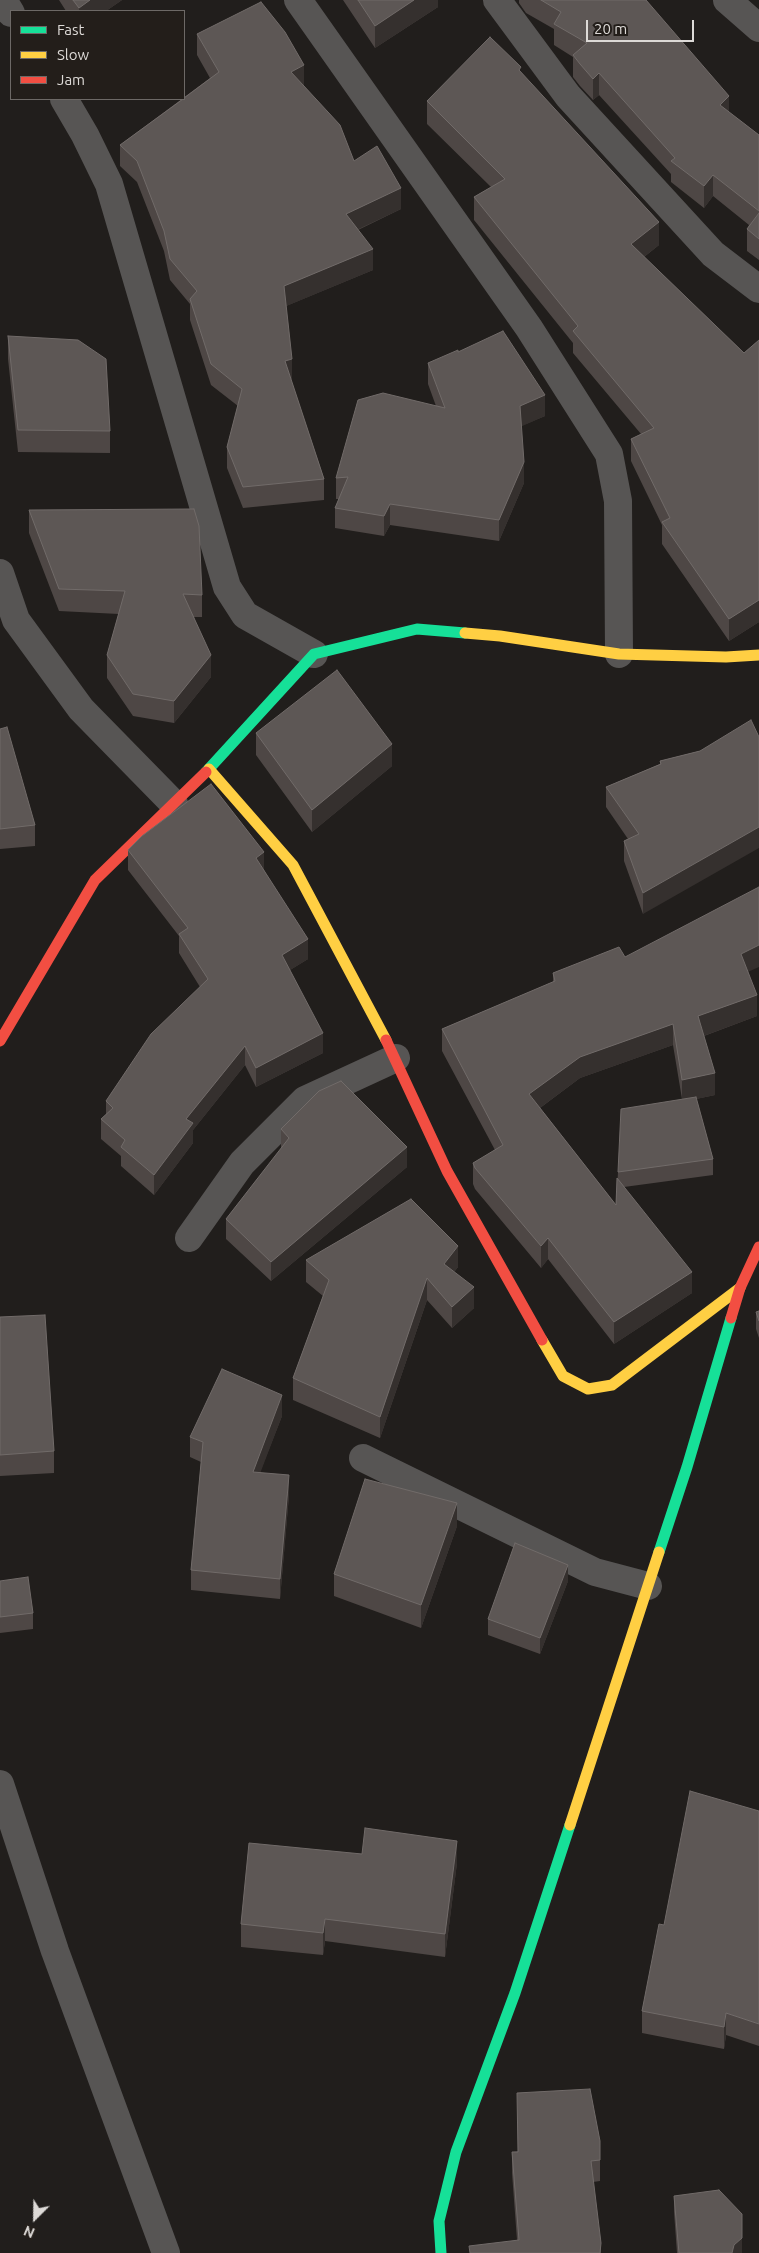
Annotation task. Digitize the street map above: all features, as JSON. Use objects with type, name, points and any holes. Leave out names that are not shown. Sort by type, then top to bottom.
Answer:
[{"type":"street","points":[[3,0],[10,11]]},
{"type":"street","points":[[298,0],[529,328],[609,454],[618,501],[619,654]]},
{"type":"street","points":[[498,0],[568,96],[713,254],[759,289]]},
{"type":"street","points":[[727,0],[759,28]]},
{"type":"street","points":[[65,100],[85,135],[109,184],[227,587],[245,615],[314,654]]},
{"type":"street","points":[[0,573],[16,620],[81,709],[174,804]]},
{"type":"street","points":[[0,1041],[95,880],[209,769],[314,654],[417,629],[500,636],[619,654],[726,657],[759,655]]},
{"type":"street","points":[[209,769],[293,865],[396,1058],[447,1171],[564,1376],[588,1388],[612,1385],[740,1288]]},
{"type":"street","points":[[189,1238],[242,1163],[305,1100],[396,1058]]},
{"type":"street","points":[[441,2253],[439,2222],[456,2152],[515,1993],[648,1586],[740,1288],[759,1247]]},
{"type":"street","points":[[363,1458],[595,1572],[648,1586]]},
{"type":"street","points":[[0,1784],[55,1951],[166,2253]]},
{"type":"building","points":[[73,0],[90,0],[79,8]]},
{"type":"building","points":[[358,0],[414,0],[375,26]]},
{"type":"building","points":[[541,0],[646,0],[729,96],[720,105],[759,135],[759,211],[713,175],[704,186],[671,161],[675,158],[599,73],[593,79],[580,64],[573,55],[587,43],[554,24],[561,12]]},
{"type":"building","points":[[261,2],[285,32],[304,65],[291,72],[340,125],[354,161],[377,146],[401,188],[346,214],[373,249],[284,286],[292,359],[285,361],[324,479],[243,487],[227,447],[242,389],[211,364],[190,299],[197,291],[170,259],[164,231],[137,161],[120,145],[182,100],[185,100],[185,97],[219,72],[197,34]]},
{"type":"building","points":[[490,37],[521,67],[519,70],[659,222],[631,244],[744,353],[759,340],[759,600],[729,619],[662,522],[670,518],[631,439],[654,428],[573,331],[578,326],[474,197],[505,179],[427,101]]},
{"type":"building","points":[[759,213],[759,239],[747,229]]},
{"type":"building","points":[[503,331],[545,395],[520,406],[524,462],[499,520],[390,504],[384,516],[335,508],[348,477],[336,478],[358,400],[383,393],[445,408],[428,363],[458,350],[458,352]]},
{"type":"building","points":[[8,336],[78,340],[106,359],[110,431],[18,430]]},
{"type":"building","points":[[194,509],[199,526],[202,595],[183,594],[211,655],[174,701],[133,694],[107,655],[125,591],[59,589],[29,510]]},
{"type":"building","points":[[337,670],[392,744],[312,810],[256,733]]},
{"type":"building","points":[[751,720],[759,737],[759,827],[643,893],[624,841],[639,834],[606,787],[661,764],[660,761],[700,751]]},
{"type":"building","points":[[7,727],[35,825],[0,829],[0,729]]},
{"type":"building","points":[[211,784],[264,852],[256,858],[308,939],[282,955],[323,1033],[256,1068],[245,1046],[186,1119],[193,1123],[154,1175],[121,1147],[125,1140],[101,1119],[113,1108],[106,1101],[151,1034],[208,979],[179,934],[188,928],[128,850],[142,836]]},
{"type":"building","points":[[759,887],[759,945],[741,954],[757,995],[698,1016],[715,1073],[682,1080],[673,1024],[580,1057],[529,1094],[616,1205],[617,1178],[692,1272],[614,1322],[548,1238],[541,1246],[475,1168],[473,1163],[503,1145],[442,1029],[555,981],[553,973],[619,947],[625,957]]},
{"type":"building","points":[[341,1081],[407,1147],[271,1262],[226,1219],[289,1138],[281,1129],[319,1091]]},
{"type":"building","points":[[696,1097],[713,1159],[618,1172],[621,1109]]},
{"type":"building","points":[[411,1199],[458,1246],[444,1264],[474,1287],[452,1307],[427,1278],[380,1417],[293,1378],[329,1280],[306,1260]]},
{"type":"building","points":[[45,1315],[54,1451],[0,1455],[0,1317]]},
{"type":"building","points":[[222,1369],[282,1395],[253,1472],[289,1475],[280,1579],[191,1570],[203,1442],[190,1437]]},
{"type":"building","points":[[365,1479],[457,1503],[421,1605],[334,1574]]},
{"type":"building","points":[[515,1543],[568,1565],[540,1638],[488,1619]]},
{"type":"building","points":[[28,1577],[33,1613],[0,1617],[0,1581]]},
{"type":"building","points":[[690,1791],[759,1811],[759,2024],[726,2013],[724,2027],[642,2011],[659,1924],[664,1925]]},
{"type":"building","points":[[365,1828],[457,1841],[445,1934],[325,1919],[323,1933],[241,1924],[249,1843],[362,1854]]},
{"type":"building","points":[[590,2089],[600,2141],[600,2160],[591,2161],[601,2243],[600,2253],[470,2253],[469,2246],[519,2240],[512,2152],[518,2152],[517,2093]]},
{"type":"building","points":[[719,2190],[742,2214],[742,2238],[734,2245],[732,2253],[679,2253],[674,2196]]},
{"type":"traffic: fast","points":[[206,772],[314,654],[417,629],[465,633]]},
{"type":"traffic: fast","points":[[659,1552],[687,1467],[731,1318]]},
{"type":"traffic: fast","points":[[441,2253],[439,2221],[456,2152],[515,1993],[570,1825]]},
{"type":"traffic: slow","points":[[465,633],[500,636],[619,654],[726,657],[759,655]]},
{"type":"traffic: slow","points":[[209,769],[293,865],[386,1040]]},
{"type":"traffic: slow","points":[[542,1340],[563,1376],[588,1389],[612,1385],[740,1288]]},
{"type":"traffic: slow","points":[[570,1825],[659,1552]]},
{"type":"traffic: jam","points":[[0,1041],[95,880],[206,772]]},
{"type":"traffic: jam","points":[[386,1040],[447,1171],[542,1340]]},
{"type":"traffic: jam","points":[[731,1318],[740,1288],[759,1247]]}]
